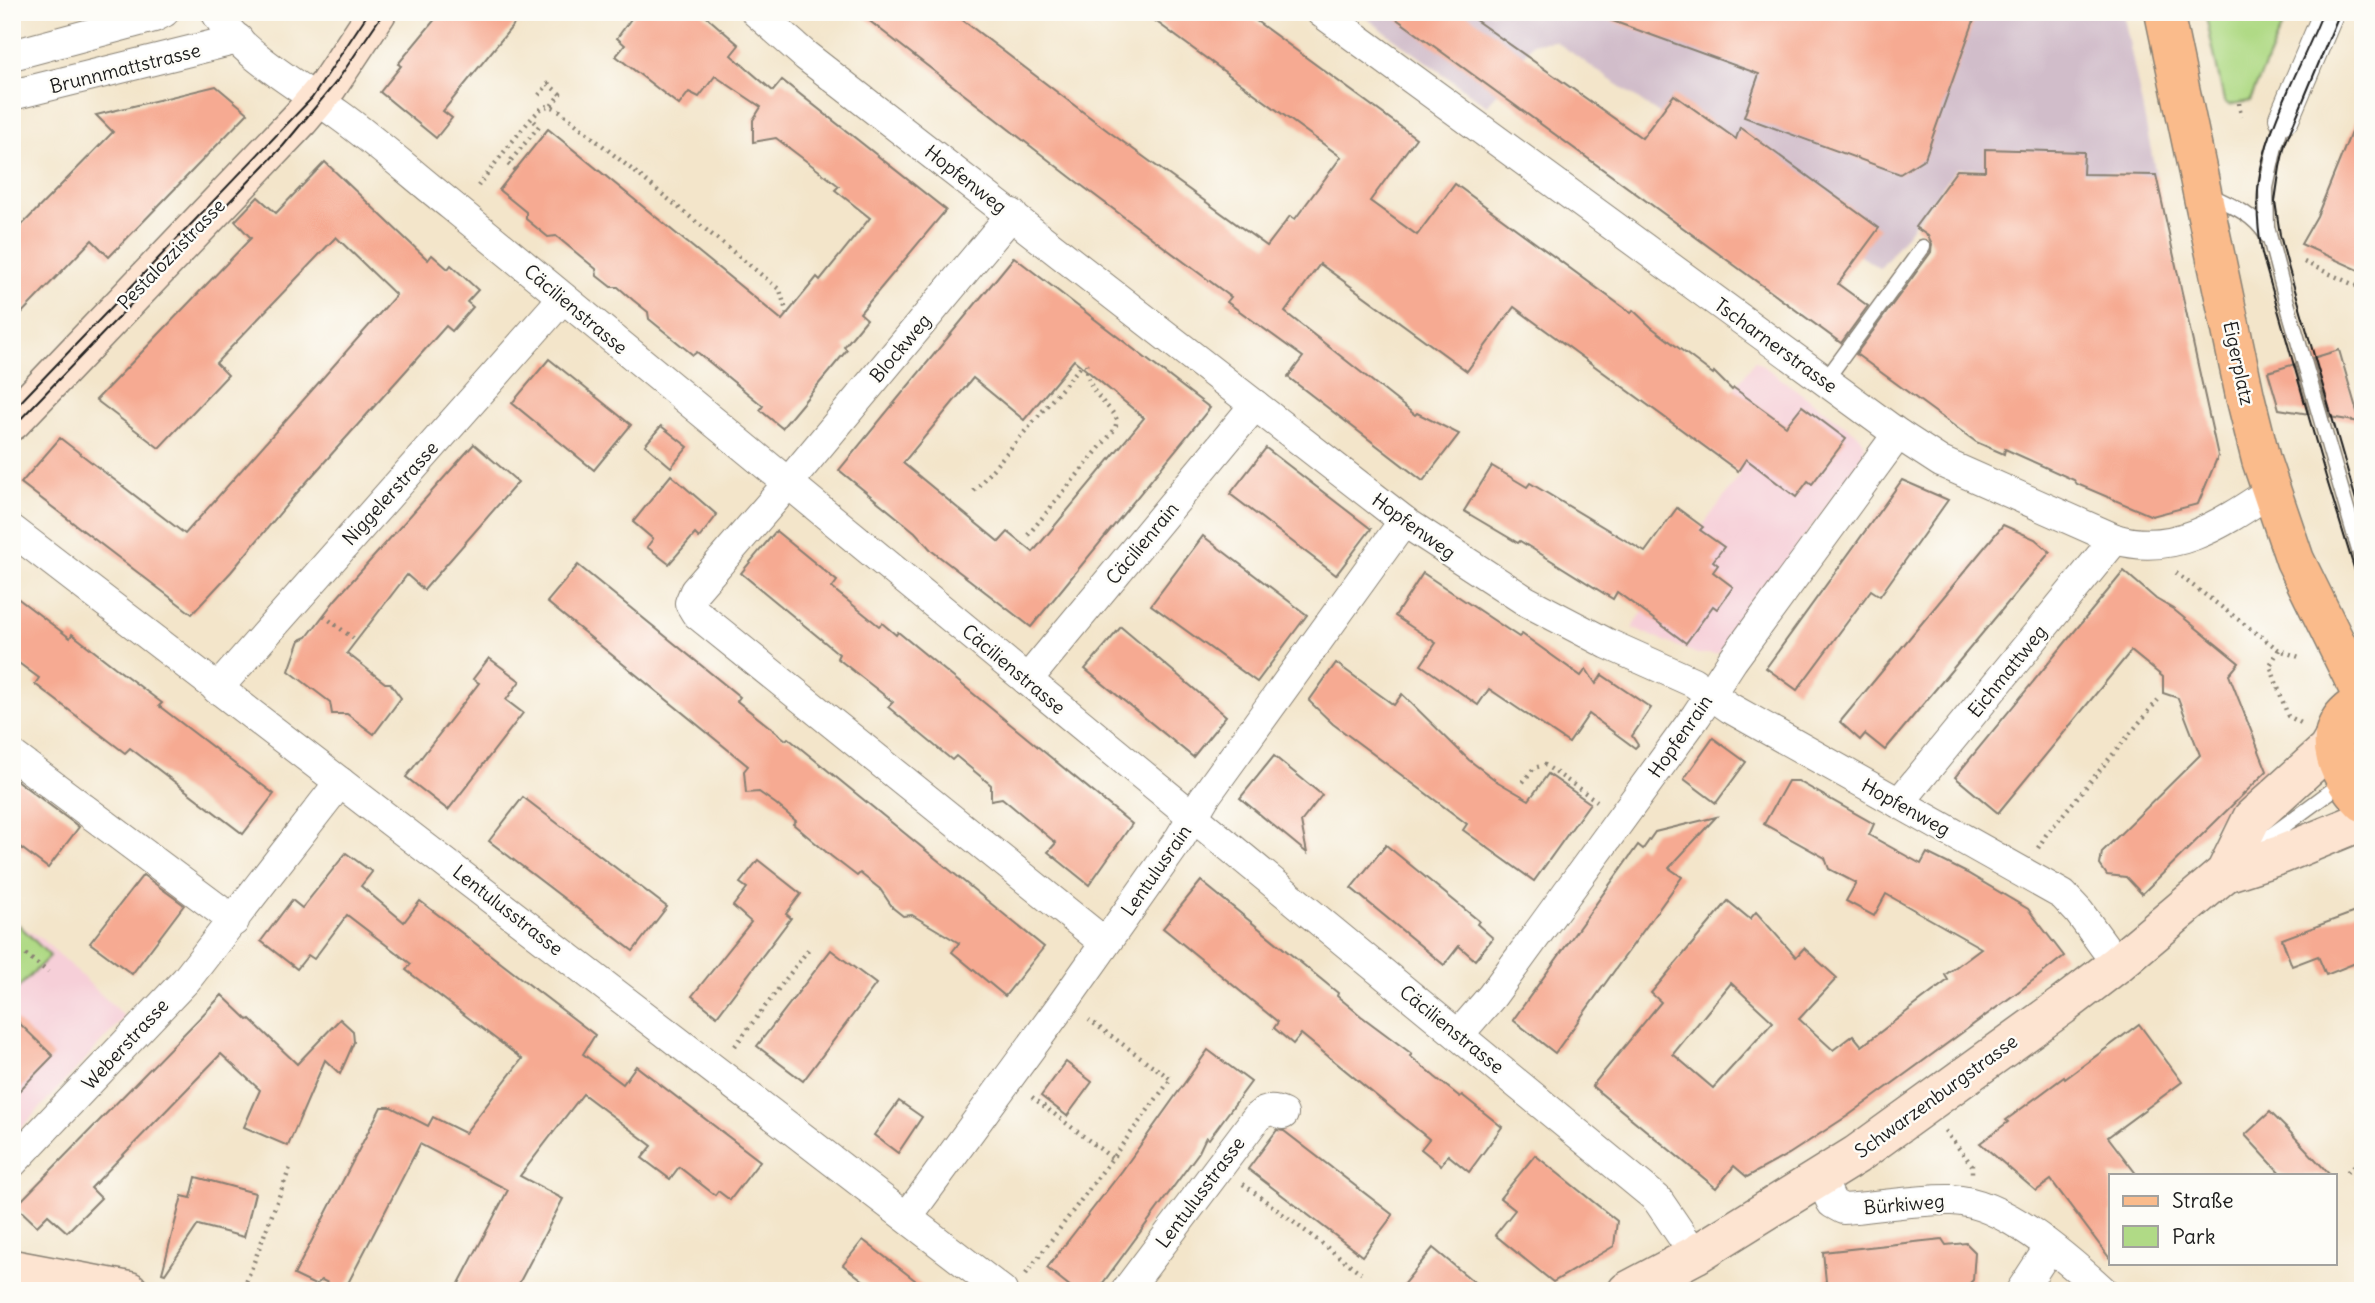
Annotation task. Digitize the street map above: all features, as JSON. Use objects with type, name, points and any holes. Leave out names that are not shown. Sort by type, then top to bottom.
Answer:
[{"type":"main road","points":[[316,101],[377,12]]},
{"type":"main road","name":"Eigerplatz","points":[[2164,12],[2245,396],[2271,491],[2295,560],[2363,700]]},
{"type":"main road","name":"Pestalozzistrasse","points":[[17,408],[316,101]]},
{"type":"main road","points":[[2342,760],[2342,718],[2363,700]]},
{"type":"main road","name":"Schwarzenburgstrasse","points":[[2225,873],[2252,818],[2327,750],[2342,760]]},
{"type":"main road","name":"Schwarzenburgstrasse","points":[[1627,1291],[1695,1255],[1893,1129],[2117,964],[2225,873],[2280,855],[2363,821]]},
{"type":"main road","points":[[12,1269],[129,1291]]},
{"type":"street","points":[[12,55],[164,12]]},
{"type":"street","name":"Cäcilienstrasse","points":[[216,12],[224,27],[238,39],[316,101],[339,115],[452,206],[1657,1199],[1695,1255]]},
{"type":"street","name":"Hopfenweg","points":[[756,12],[806,57],[1404,521],[1526,601],[1608,644],[1693,682],[1730,708],[2063,895],[2079,912],[2117,964]]},
{"type":"street","name":"Tscharnerstrasse","points":[[1321,12],[1898,434],[1941,462],[2127,542]]},
{"type":"street","points":[[2284,118],[2329,12]]},
{"type":"street","name":"Brunnmattstrasse","points":[[12,95],[238,39]]},
{"type":"street","name":"Blockweg","points":[[1012,215],[695,591],[691,598],[691,608],[1105,943]]},
{"type":"street","name":"Niggelerstrasse","points":[[217,689],[563,298]]},
{"type":"street","name":"Cäcilienrain","points":[[1027,680],[1255,405]]},
{"type":"street","name":"Hopfenrain","points":[[1459,1034],[1492,996],[1898,434]]},
{"type":"street","points":[[2127,542],[2183,540],[2205,532],[2271,491]]},
{"type":"street","name":"Lentulusrain","points":[[907,1217],[1009,1080],[1242,744],[1404,521]]},
{"type":"street","name":"Lentulusstrasse","points":[[12,530],[999,1285]]},
{"type":"street","name":"Eichmattweg","points":[[1899,803],[2127,542]]},
{"type":"street","points":[[21,762],[234,920]]},
{"type":"street","name":"Weberstrasse","points":[[12,1163],[186,980],[340,782]]},
{"type":"street","name":"Lentulusstrasse","points":[[1126,1291],[1261,1113],[1273,1110],[1283,1114]]},
{"type":"street","name":"Bürkiweg","points":[[1820,1177],[1832,1203],[1837,1207],[1853,1208],[1938,1200],[1974,1203],[2006,1216],[2103,1291]]},
{"type":"street","points":[[2021,1291],[2049,1248]]},
{"type":"lane","points":[[2284,118],[2266,188],[2265,207],[2270,240],[2363,564]]},
{"type":"lane","points":[[2202,192],[2249,217],[2270,240]]},
{"type":"lane","points":[[1825,381],[1923,247]]},
{"type":"path","points":[[539,95],[548,84],[560,94],[551,106]]},
{"type":"path","points":[[2239,103],[2241,117]]},
{"type":"path","points":[[471,195],[543,107],[551,106],[631,166],[780,290],[787,314]]},
{"type":"path","points":[[514,170],[508,164],[539,125],[532,120]]},
{"type":"path","points":[[514,156],[527,137],[521,132]]},
{"type":"path","points":[[2304,262],[2363,289]]},
{"type":"path","points":[[1028,536],[1115,429],[1117,420],[1114,413],[1097,396],[1087,377],[1086,359]]},
{"type":"path","points":[[974,491],[1081,366]]},
{"type":"path","points":[[2127,542],[2279,650],[2299,657]]},
{"type":"path","points":[[2279,650],[2270,665],[2288,716],[2342,760]]},
{"type":"path","points":[[2051,829],[2158,699]]},
{"type":"path","points":[[1523,782],[1534,768],[1545,765],[1600,803]]},
{"type":"path","points":[[730,1053],[811,946]]},
{"type":"path","points":[[12,955],[25,954],[48,972]]},
{"type":"path","points":[[999,1285],[1112,1158],[1171,1079],[1064,1002]]},
{"type":"path","points":[[1009,1080],[1112,1158]]},
{"type":"path","points":[[1945,1130],[1972,1165]]},
{"type":"path","points":[[2347,1172],[2363,1161]]},
{"type":"path","points":[[244,1289],[290,1165]]},
{"type":"path","points":[[1220,1166],[1361,1273]]},
{"type":"shaded area","points":[[1358,12],[2123,12],[2156,175],[1957,168],[1880,269],[1555,41],[1533,43],[1487,106]]},
{"type":"shaded area","points":[[1755,360],[1859,435],[1865,444],[1864,454],[1723,650],[1716,654],[1697,654],[1632,628],[1741,474],[1697,441]]},
{"type":"shaded area","points":[[12,920],[42,939],[125,1017],[12,1138]]},
{"type":"green space","points":[[2205,12],[2288,12],[2250,101],[2229,105],[2224,101]]},
{"type":"green space","points":[[19,925],[50,956],[12,994],[12,932]]},
{"type":"building","points":[[441,12],[524,12],[443,111],[452,118],[436,138],[380,92],[401,66],[398,64]]},
{"type":"building","points":[[636,12],[701,12],[739,45],[731,55],[773,91],[782,80],[946,210],[860,313],[867,319],[844,347],[847,350],[782,428],[760,410],[763,406],[697,352],[693,355],[649,319],[648,312],[618,287],[611,287],[597,276],[596,269],[556,236],[548,237],[526,219],[526,212],[499,190],[548,129],[782,320],[817,277],[820,280],[870,218],[835,190],[839,186],[776,138],[753,142],[753,120],[761,107],[715,76],[699,97],[689,92],[679,105],[616,56],[625,45],[617,38]]},
{"type":"building","points":[[858,12],[952,12],[1108,131],[1267,246],[1290,216],[1295,219],[1341,157],[1143,12],[1244,12],[1416,138],[1370,201],[1417,235],[1455,184],[1631,313],[1633,310],[1651,327],[1713,374],[1714,372],[1732,390],[1734,388],[1786,426],[1802,406],[1846,439],[1812,484],[1808,481],[1796,497],[1746,459],[1738,471],[1514,307],[1467,371],[1320,264],[1285,312],[1415,415],[1417,413],[1459,434],[1423,481],[1288,377],[1303,357],[1227,302],[1231,297],[1073,179]]},
{"type":"building","points":[[1387,12],[1464,12],[1642,138],[1674,95],[1736,139],[1740,127],[1879,228],[1838,284],[1868,306],[1841,343]]},
{"type":"building","points":[[1600,12],[1977,12],[1925,158],[1900,174],[1744,117],[1759,74],[1599,16]]},
{"type":"building","points":[[216,86],[248,113],[109,257],[92,240],[12,323],[12,235],[113,132],[96,115]]},
{"type":"building","points":[[2363,103],[2363,272],[2301,244],[2317,216]]},
{"type":"building","points":[[1985,149],[2084,152],[2083,174],[2156,175],[2218,456],[2198,504],[2152,516],[2005,449],[2004,454],[1976,442],[1856,354],[1931,252],[1932,244],[1928,236],[1915,227],[1957,170],[1985,171]]},
{"type":"building","points":[[325,162],[428,260],[432,255],[448,269],[451,265],[478,290],[467,302],[473,307],[452,331],[446,326],[192,614],[21,483],[60,438],[185,534],[396,295],[336,237],[216,363],[228,375],[159,448],[96,400],[251,238],[235,221],[258,197],[276,213]]},
{"type":"building","points":[[1014,257],[1210,408],[1031,627],[932,551],[915,532],[839,470]],"holes":[[[1074,360],[1144,418],[1033,552],[1008,532],[999,542],[903,463],[973,378],[1024,420]]]},
{"type":"building","points":[[2339,350],[2360,422],[2330,417],[2313,358]]},
{"type":"building","points":[[549,359],[631,425],[594,470],[512,403]]},
{"type":"building","points":[[2295,364],[2309,414],[2279,409],[2268,372]]},
{"type":"building","points":[[661,426],[688,447],[671,467],[645,445]]},
{"type":"building","points":[[474,444],[518,482],[424,590],[407,575],[347,653],[385,683],[390,683],[401,698],[374,734],[347,714],[332,714],[330,702],[289,671],[300,640],[307,637],[336,599]]},
{"type":"building","points":[[1266,448],[1371,529],[1336,575],[1230,494]]},
{"type":"building","points":[[1492,466],[1527,487],[1530,483],[1645,552],[1677,508],[1703,527],[1700,530],[1724,547],[1713,561],[1718,565],[1713,572],[1733,587],[1717,609],[1713,606],[1686,643],[1617,592],[1613,599],[1520,541],[1518,543],[1464,511]]},
{"type":"building","points":[[671,475],[717,515],[699,538],[695,534],[669,564],[647,547],[653,539],[633,522]]},
{"type":"building","points":[[1902,480],[1948,500],[1880,596],[1871,590],[1797,690],[1766,668]]},
{"type":"building","points":[[2003,525],[2035,539],[2050,552],[1885,750],[1865,734],[1860,740],[1840,722]]},
{"type":"building","points":[[776,531],[837,581],[832,588],[879,626],[882,623],[896,635],[898,632],[1132,824],[1089,885],[1048,852],[1056,843],[1002,798],[991,800],[991,785],[956,756],[952,760],[888,707],[893,702],[837,658],[839,654],[741,573]]},
{"type":"building","points":[[1203,536],[1307,615],[1257,682],[1151,605]]},
{"type":"building","points":[[578,565],[740,697],[737,701],[786,740],[788,738],[1044,947],[1005,996],[952,952],[959,943],[912,915],[903,916],[893,908],[880,889],[831,856],[793,824],[796,821],[776,804],[759,792],[746,793],[744,771],[748,766],[547,602]]},
{"type":"building","points":[[2124,571],[2239,663],[2229,675],[2267,771],[2142,894],[2126,877],[2107,875],[2100,865],[2102,852],[2200,755],[2178,698],[2163,693],[2163,677],[2131,651],[1998,813],[1955,777]]},
{"type":"building","points":[[1423,573],[1519,637],[1522,634],[1581,676],[1586,669],[1596,684],[1602,675],[1651,708],[1632,736],[1638,745],[1635,748],[1589,714],[1569,743],[1489,689],[1478,705],[1421,665],[1436,643],[1395,616]]},
{"type":"building","points":[[12,594],[70,638],[72,634],[162,703],[159,706],[274,794],[243,834],[130,748],[125,753],[35,684],[39,678],[12,658]]},
{"type":"building","points":[[1121,627],[1226,716],[1193,757],[1085,669]]},
{"type":"building","points":[[489,658],[520,681],[506,700],[523,713],[448,810],[406,777],[479,683],[473,679]]},
{"type":"building","points":[[1336,663],[1394,705],[1402,694],[1469,760],[1498,782],[1529,800],[1548,774],[1590,803],[1534,881],[1463,830],[1467,824],[1333,724],[1309,701]]},
{"type":"building","points":[[1713,738],[1746,762],[1716,803],[1684,779]]},
{"type":"building","points":[[1274,756],[1322,795],[1301,822],[1307,853],[1240,798]]},
{"type":"building","points":[[12,777],[79,827],[48,868],[12,841]]},
{"type":"building","points":[[1788,781],[1798,781],[1874,824],[1869,835],[1921,864],[1927,853],[2028,909],[2064,956],[1849,1115],[1789,1154],[1747,1177],[1734,1166],[1716,1188],[1592,1086],[1661,1002],[1651,993],[1728,901],[1750,919],[1756,912],[1796,957],[1804,948],[1837,978],[1799,1019],[1833,1050],[1853,1035],[1862,1046],[1948,980],[1945,975],[1981,948],[1886,894],[1874,916],[1846,901],[1856,883],[1829,869],[1825,858],[1764,824]],"holes":[[[1731,983],[1773,1022],[1713,1088],[1673,1054]]]},
{"type":"building","points":[[523,797],[667,907],[633,951],[489,841]]},
{"type":"building","points":[[1716,817],[1669,868],[1682,877],[1555,1053],[1513,1020],[1638,845],[1643,849],[1655,832]]},
{"type":"building","points":[[1386,845],[1479,921],[1477,924],[1493,938],[1475,960],[1459,946],[1444,965],[1351,888]]},
{"type":"building","points":[[346,853],[372,872],[361,886],[404,922],[420,901],[595,1035],[583,1054],[623,1084],[636,1066],[760,1161],[730,1200],[718,1191],[715,1195],[679,1167],[670,1179],[642,1158],[652,1146],[583,1094],[520,1176],[563,1199],[515,1291],[455,1291],[508,1190],[420,1144],[344,1291],[322,1280],[315,1285],[294,1275],[381,1107],[391,1107],[428,1126],[433,1117],[465,1133],[522,1059],[406,970],[411,964],[347,915],[314,959],[308,955],[297,969],[261,941],[292,900],[302,908]]},
{"type":"building","points":[[758,860],[801,894],[786,914],[791,918],[717,1016],[692,996],[751,922],[733,906],[747,888],[740,883]]},
{"type":"building","points":[[143,875],[184,905],[132,974],[90,943]]},
{"type":"building","points":[[1201,881],[1338,993],[1337,996],[1361,1016],[1412,1054],[1410,1056],[1435,1077],[1502,1127],[1469,1172],[1448,1155],[1441,1165],[1421,1149],[1429,1139],[1301,1034],[1293,1044],[1274,1028],[1278,1022],[1163,928]]},
{"type":"building","points":[[2363,909],[2363,960],[2326,975],[2318,956],[2292,966],[2282,939]]},
{"type":"building","points":[[831,950],[876,984],[803,1081],[757,1046]]},
{"type":"building","points":[[222,995],[297,1064],[340,1019],[353,1031],[354,1042],[340,1074],[325,1060],[288,1146],[244,1127],[260,1090],[221,1054],[91,1188],[101,1198],[67,1232],[48,1215],[37,1226],[16,1206]]},
{"type":"building","points":[[12,1016],[53,1056],[12,1098]]},
{"type":"building","points":[[2139,1024],[2182,1082],[2108,1137],[2136,1174],[2109,1174],[2109,1257],[2051,1180],[2036,1191],[1980,1143],[2008,1122],[2006,1120],[2064,1077],[2065,1079]]},
{"type":"building","points":[[1208,1050],[1251,1082],[1209,1139],[1206,1137],[1199,1152],[1097,1291],[1076,1291],[1047,1268],[1122,1171]]},
{"type":"building","points":[[1066,1062],[1092,1082],[1067,1116],[1041,1096]]},
{"type":"building","points":[[899,1101],[922,1117],[898,1153],[874,1135]]},
{"type":"building","points":[[2270,1112],[2329,1174],[2281,1174],[2245,1135]]},
{"type":"building","points":[[1277,1130],[1284,1131],[1393,1215],[1362,1256],[1248,1169]]},
{"type":"building","points":[[1535,1155],[1617,1221],[1614,1246],[1553,1282],[1495,1235],[1515,1210],[1500,1198]]},
{"type":"building","points":[[196,1177],[255,1193],[244,1237],[198,1225],[165,1274],[162,1273],[182,1196],[191,1198]]},
{"type":"building","points":[[1942,1239],[1946,1245],[1966,1243],[1975,1252],[1973,1280],[1962,1291],[1827,1291],[1823,1252]]},
{"type":"building","points":[[863,1240],[929,1291],[877,1291],[843,1265]]},
{"type":"building","points":[[1433,1248],[1485,1291],[1398,1291]]},
{"type":"tram line","points":[[12,411],[312,98],[369,12]]},
{"type":"tram line","points":[[12,428],[283,146],[337,81],[384,12]]},
{"type":"tram line","points":[[2323,12],[2266,149],[2258,190],[2258,222],[2262,254],[2363,597]]},
{"type":"tram line","points":[[2340,12],[2285,144],[2275,201],[2288,266],[2363,524]]}]
